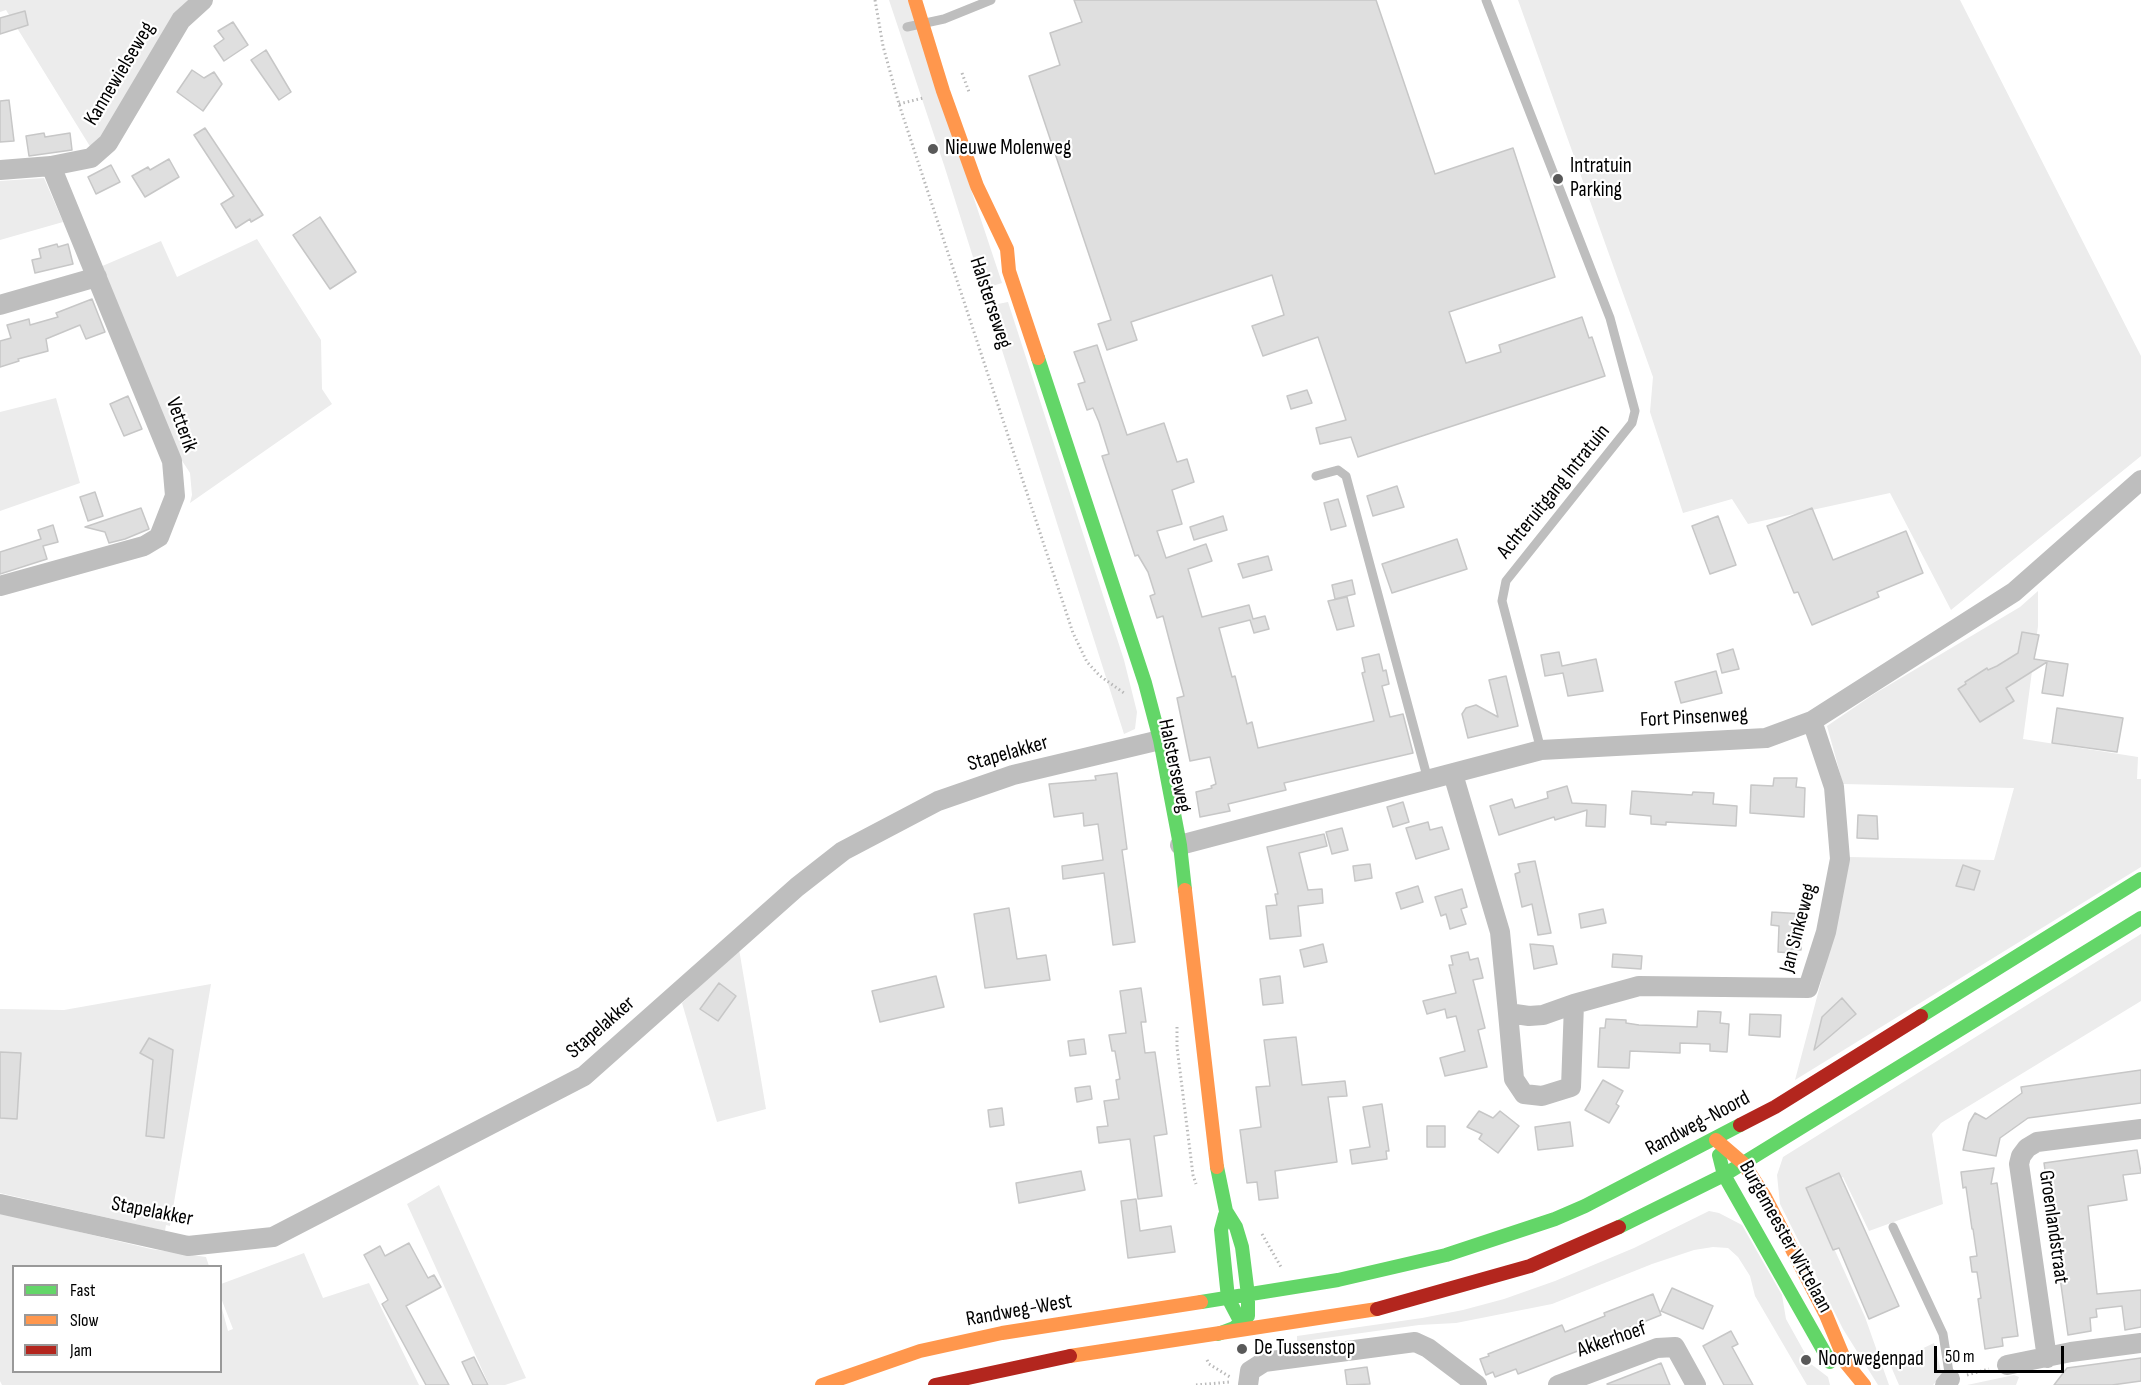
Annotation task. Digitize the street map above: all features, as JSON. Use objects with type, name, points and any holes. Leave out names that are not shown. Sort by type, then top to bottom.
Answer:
[{"type":"main road","name":"Halsterseweg","points":[[915,0],[943,91],[977,186],[1007,249],[1009,271],[1141,672],[1160,740],[1179,845],[1218,1173],[1226,1211],[1236,1227],[1240,1240],[1248,1295],[1248,1316],[1243,1321],[1235,1315],[1228,1298],[1221,1230],[1226,1211]]},
{"type":"main road","points":[[902,9],[909,33]]},
{"type":"main road","name":"Halsterseweg","points":[[963,188],[995,253],[1009,271]]},
{"type":"main road","name":"Randweg-Noord","points":[[1228,1298],[1338,1280],[1446,1255],[1586,1206],[1716,1140],[1775,1107],[2141,879]]},
{"type":"main road","points":[[935,1385],[1059,1358],[1266,1328],[1406,1302],[1530,1266],[1595,1239],[1744,1164],[2141,918]]},
{"type":"main road","name":"Burgemeester Wittelaan","points":[[1716,1140],[1744,1164],[1765,1197],[1827,1315],[1846,1363],[1864,1385]]},
{"type":"main road","name":"Burgemeester Wittelaan","points":[[1716,1140],[1724,1175],[1837,1375]]},
{"type":"main road","name":"Randweg-West","points":[[822,1385],[920,1351],[1002,1333],[1228,1298]]},
{"type":"main road","points":[[1207,1337],[1234,1328],[1243,1321],[1266,1328]]},
{"type":"street","name":"Kannewielseweg","points":[[0,170],[51,166],[91,158],[108,143],[181,20],[203,0]]},
{"type":"street","name":"Vetterik","points":[[0,586],[144,546],[159,537],[175,496],[171,461],[51,166]]},
{"type":"street","points":[[0,305],[97,277]]},
{"type":"street","name":"Fort Pinsenweg","points":[[1179,845],[1540,750],[1766,738],[1812,721],[2014,592],[2141,480]]},
{"type":"street","name":"Jan Sinkeweg","points":[[1508,1013],[1542,1015],[1639,986],[1808,988],[1826,933],[1840,859],[1834,787],[1812,721]]},
{"type":"street","name":"Stapelakker","points":[[0,1204],[188,1246],[273,1237],[584,1076],[797,887],[843,851],[938,801],[1013,775],[1160,740]]},
{"type":"street","points":[[1453,774],[1500,933],[1514,1079],[1524,1094],[1542,1096],[1571,1087],[1574,1004]]},
{"type":"street","name":"Groenlandstraat","points":[[2047,1358],[2019,1164],[2021,1156],[2027,1148],[2037,1142],[2141,1129]]},
{"type":"street","points":[[1244,1383],[1250,1371],[1264,1362],[1275,1359],[1415,1342],[1428,1348],[1477,1385]]},
{"type":"street","points":[[2007,1365],[2071,1352],[2141,1343]]},
{"type":"street","name":"Akkerhoef","points":[[1558,1385],[1657,1348],[1675,1347],[1696,1385]]},
{"type":"lane","points":[[909,33],[922,24],[944,19],[990,0]]},
{"type":"lane","name":"Achteruitgang Intratuin","points":[[1486,0],[1610,318],[1635,411],[1632,423],[1506,581],[1502,601],[1540,750]]},
{"type":"lane","points":[[1316,476],[1338,470],[1346,476],[1428,780]]},
{"type":"lane","points":[[1893,1227],[1943,1334],[1948,1382]]},
{"type":"path","name":"Halsterseweg","points":[[874,0],[883,46],[899,104],[1073,633],[1087,662],[1100,676],[1117,686],[1132,700]]},
{"type":"path","points":[[1177,1026],[1177,1047],[1193,1175],[1199,1192]]},
{"type":"path","points":[[1207,1337],[1205,1357],[1209,1364],[1244,1383]]},
{"type":"path","points":[[1948,1382],[2007,1365]]},
{"type":"path","points":[[1196,1385],[1244,1383]]},
{"type":"shaded area","points":[[0,0],[196,0],[113,128],[91,148],[6,10],[0,12]]},
{"type":"shaded area","points":[[889,0],[908,0],[1002,283],[983,289]]},
{"type":"shaded area","points":[[1518,0],[1960,0],[2141,356],[2141,456],[1951,610],[1890,493],[1748,524],[1732,499],[1683,513],[1650,412],[1653,377]]},
{"type":"shaded area","points":[[44,178],[63,222],[0,240],[0,181]]},
{"type":"shaded area","points":[[257,239],[321,340],[322,389],[332,404],[190,503],[192,495],[190,473],[179,456],[100,267],[161,241],[177,277]]},
{"type":"shaded area","points":[[1008,302],[1124,660],[1137,712],[1135,729],[1124,734],[988,306]]},
{"type":"shaded area","points":[[56,398],[80,483],[0,511],[0,412]]},
{"type":"shaded area","points":[[2038,591],[2038,626],[2023,739],[2138,757],[2137,779],[2141,779],[2141,867],[1795,1080],[1840,910],[1849,857],[1994,860],[2014,788],[1843,784],[1827,726],[1874,694],[2020,607]]},
{"type":"shaded area","points":[[2141,934],[2141,1001],[1941,1123],[1932,1134],[1943,1204],[1869,1231],[1843,1177],[1809,1193],[1865,1317],[1889,1385],[1878,1385],[1843,1329],[1780,1204],[1777,1175],[1783,1157]]},
{"type":"shaded area","points":[[739,949],[766,1109],[717,1122],[682,1003]]},
{"type":"shaded area","points":[[211,984],[170,1226],[166,1225],[165,1231],[0,1193],[0,1009],[64,1010]]},
{"type":"shaded area","points":[[439,1185],[526,1378],[505,1385],[489,1385],[407,1204]]},
{"type":"shaded area","points":[[1709,1211],[1719,1213],[1742,1225],[1782,1295],[1786,1319],[1811,1364],[1828,1377],[1830,1385],[1807,1385],[1755,1296],[1750,1276],[1738,1257],[1728,1248],[1713,1247],[1694,1250],[1652,1264],[1552,1304],[1456,1323],[1419,1325],[1297,1342],[1297,1336],[1422,1318],[1504,1299],[1555,1281],[1634,1248]]},
{"type":"shaded area","points":[[0,1213],[151,1249],[206,1257],[209,1265],[12,1265],[12,1373],[222,1373],[222,1309],[228,1331],[233,1329],[222,1301],[222,1284],[304,1253],[323,1298],[369,1283],[419,1385],[2,1385],[0,1381]]},
{"type":"shaded area","points":[[1934,1343],[1942,1375],[1933,1385],[1899,1385],[1890,1364]]},
{"type":"shaded area","points":[[2014,1375],[2019,1377],[2016,1385],[1967,1385]]},
{"type":"building","points":[[1074,0],[1376,0],[1435,174],[1513,148],[1555,277],[1449,312],[1466,363],[1501,352],[1499,345],[1582,317],[1589,338],[1592,337],[1605,376],[1358,457],[1351,437],[1320,444],[1316,428],[1346,420],[1318,337],[1263,356],[1252,326],[1284,315],[1272,275],[1131,322],[1137,340],[1107,350],[1098,324],[1111,320],[1029,76],[1060,65],[1050,33],[1082,22]]},
{"type":"building","points":[[25,11],[28,25],[0,34],[0,18]]},
{"type":"building","points":[[233,22],[248,45],[224,61],[214,46],[224,39],[218,31]]},
{"type":"building","points":[[266,50],[291,92],[279,100],[251,60]]},
{"type":"building","points":[[192,70],[204,78],[214,72],[222,84],[203,111],[177,92]]},
{"type":"building","points":[[9,100],[14,141],[0,142],[0,101]]},
{"type":"building","points":[[205,128],[263,215],[251,222],[250,219],[236,228],[221,204],[234,196],[194,135]]},
{"type":"building","points":[[44,133],[45,137],[70,133],[72,150],[29,156],[26,136]]},
{"type":"building","points":[[169,159],[179,177],[145,197],[132,176],[148,167],[150,170]]},
{"type":"building","points":[[111,165],[120,182],[96,194],[88,177]]},
{"type":"building","points":[[320,217],[356,272],[330,289],[293,235]]},
{"type":"building","points":[[57,244],[58,247],[68,244],[73,264],[35,273],[32,260],[41,258],[39,249]]},
{"type":"building","points":[[92,299],[105,332],[86,339],[80,325],[46,339],[48,351],[18,359],[19,361],[0,367],[0,341],[11,338],[7,325],[29,319],[30,325],[58,317],[56,313]]},
{"type":"building","points":[[1097,345],[1127,435],[1164,423],[1177,462],[1187,459],[1194,482],[1172,490],[1182,524],[1157,531],[1166,558],[1206,544],[1212,561],[1188,569],[1202,617],[1249,605],[1253,619],[1265,616],[1269,629],[1254,633],[1250,620],[1219,628],[1232,677],[1235,676],[1247,724],[1252,722],[1258,748],[1374,721],[1362,673],[1365,672],[1362,658],[1379,654],[1389,684],[1382,686],[1390,717],[1403,714],[1413,753],[1284,783],[1286,790],[1228,804],[1230,811],[1200,817],[1196,792],[1212,788],[1211,786],[1216,784],[1210,757],[1190,761],[1177,698],[1184,696],[1163,616],[1157,618],[1150,596],[1155,594],[1148,572],[1138,555],[1135,556],[1102,456],[1109,454],[1099,422],[1093,408],[1087,410],[1078,384],[1085,382],[1074,352]]},
{"type":"building","points":[[1307,390],[1312,403],[1291,409],[1287,396]]},
{"type":"building","points":[[128,396],[142,429],[124,436],[110,404]]},
{"type":"building","points":[[1397,486],[1404,507],[1373,516],[1367,496]]},
{"type":"building","points":[[95,492],[103,516],[88,521],[80,497]]},
{"type":"building","points":[[1338,499],[1346,526],[1331,530],[1324,503]]},
{"type":"building","points":[[141,508],[149,529],[125,539],[109,543],[105,532],[85,527]]},
{"type":"building","points":[[1812,508],[1833,560],[1906,531],[1923,573],[1877,592],[1879,597],[1812,625],[1798,592],[1794,593],[1767,526]]},
{"type":"building","points":[[1223,516],[1227,530],[1194,540],[1190,527]]},
{"type":"building","points":[[1718,516],[1736,565],[1710,574],[1692,526]]},
{"type":"building","points":[[53,525],[58,542],[43,546],[47,559],[0,574],[0,552],[41,539],[38,530]]},
{"type":"building","points":[[1457,539],[1467,569],[1392,593],[1382,564]]},
{"type":"building","points":[[1268,556],[1272,570],[1243,578],[1238,564]]},
{"type":"building","points":[[1352,580],[1355,594],[1335,599],[1332,585]]},
{"type":"building","points":[[1347,597],[1354,626],[1337,630],[1328,601]]},
{"type":"building","points":[[2022,632],[2039,635],[2034,659],[2068,664],[2063,696],[2042,693],[2047,662],[2006,688],[2014,701],[1980,722],[1958,689],[1987,668],[1988,670],[1997,666],[2018,653]]},
{"type":"building","points":[[1733,649],[1739,669],[1722,673],[1717,654]]},
{"type":"building","points":[[1559,652],[1562,666],[1596,659],[1603,691],[1568,696],[1563,673],[1545,676],[1541,655]]},
{"type":"building","points":[[1716,671],[1722,693],[1681,703],[1675,682]]},
{"type":"building","points":[[1506,676],[1518,726],[1468,738],[1462,714],[1466,708],[1476,705],[1498,717],[1489,680]]},
{"type":"building","points":[[2057,708],[2123,718],[2117,752],[2052,743]]},
{"type":"building","points":[[1117,773],[1127,849],[1122,850],[1135,942],[1113,945],[1104,873],[1063,879],[1062,866],[1103,860],[1098,824],[1084,826],[1083,813],[1054,817],[1049,784],[1096,780],[1095,776]]},
{"type":"building","points":[[1774,778],[1797,778],[1796,787],[1805,788],[1804,817],[1750,813],[1751,785],[1773,786]]},
{"type":"building","points":[[1567,786],[1572,803],[1606,805],[1605,827],[1586,826],[1587,810],[1555,820],[1554,817],[1499,835],[1490,806],[1512,799],[1515,808],[1548,798],[1547,792]]},
{"type":"building","points":[[1632,791],[1692,795],[1693,792],[1714,793],[1713,804],[1737,806],[1736,826],[1666,822],[1666,825],[1651,824],[1651,816],[1630,814]]},
{"type":"building","points":[[1403,802],[1409,822],[1393,827],[1387,807]]},
{"type":"building","points":[[1858,815],[1877,816],[1878,839],[1857,838]]},
{"type":"building","points":[[1428,822],[1430,830],[1442,827],[1449,849],[1416,859],[1406,828]]},
{"type":"building","points":[[1342,828],[1348,850],[1332,854],[1326,832]]},
{"type":"building","points":[[1324,834],[1327,846],[1299,853],[1308,890],[1322,889],[1323,903],[1298,906],[1301,936],[1270,939],[1266,906],[1277,905],[1275,894],[1278,894],[1267,847]]},
{"type":"building","points":[[1535,861],[1551,933],[1538,935],[1532,904],[1522,907],[1515,874],[1520,872],[1518,864]]},
{"type":"building","points":[[1370,864],[1372,878],[1355,881],[1353,866]]},
{"type":"building","points":[[1963,865],[1980,871],[1974,890],[1956,886]]},
{"type":"building","points":[[1418,886],[1423,902],[1401,909],[1396,893]]},
{"type":"building","points":[[1462,889],[1467,907],[1461,909],[1466,924],[1450,929],[1446,914],[1441,916],[1435,897]]},
{"type":"building","points":[[1009,908],[1017,959],[1046,955],[1050,980],[985,988],[974,914]]},
{"type":"building","points":[[1603,909],[1606,923],[1581,928],[1579,914]]},
{"type":"building","points":[[1772,912],[1803,914],[1801,950],[1791,949],[1791,953],[1778,952],[1779,926],[1771,925]]},
{"type":"building","points":[[1323,944],[1327,962],[1304,967],[1300,950]]},
{"type":"building","points":[[1530,944],[1553,946],[1557,964],[1534,969]]},
{"type":"building","points":[[1468,952],[1470,960],[1478,958],[1483,978],[1473,980],[1485,1028],[1478,1030],[1487,1067],[1445,1076],[1440,1058],[1465,1051],[1456,1016],[1447,1018],[1445,1009],[1427,1014],[1423,1001],[1456,993],[1449,965],[1453,965],[1451,956]]},
{"type":"building","points":[[1613,954],[1642,956],[1641,969],[1612,967]]},
{"type":"building","points":[[936,976],[944,1007],[880,1022],[872,991]]},
{"type":"building","points":[[1280,976],[1283,1003],[1263,1005],[1260,979]]},
{"type":"building","points":[[719,983],[736,996],[718,1021],[700,1009]]},
{"type":"building","points":[[1141,988],[1146,1022],[1141,1022],[1145,1053],[1155,1052],[1167,1134],[1154,1136],[1162,1196],[1138,1199],[1130,1139],[1099,1143],[1097,1127],[1108,1126],[1104,1101],[1119,1099],[1116,1080],[1120,1079],[1115,1051],[1112,1051],[1109,1035],[1126,1033],[1120,991]]},
{"type":"building","points":[[1842,998],[1856,1014],[1814,1050],[1822,1017]]},
{"type":"building","points":[[1698,1011],[1721,1012],[1720,1023],[1729,1024],[1727,1052],[1710,1051],[1710,1044],[1680,1043],[1680,1053],[1630,1051],[1629,1068],[1598,1067],[1600,1028],[1605,1028],[1606,1019],[1626,1020],[1626,1023],[1639,1025],[1697,1027]]},
{"type":"building","points":[[1750,1014],[1781,1015],[1780,1037],[1749,1035]]},
{"type":"building","points":[[1296,1037],[1302,1085],[1345,1081],[1347,1096],[1328,1097],[1337,1162],[1275,1171],[1278,1198],[1259,1200],[1257,1182],[1247,1183],[1240,1130],[1261,1127],[1256,1087],[1270,1086],[1264,1040]]},
{"type":"building","points":[[149,1038],[173,1050],[164,1138],[146,1136],[153,1060],[140,1053]]},
{"type":"building","points":[[1084,1039],[1086,1054],[1070,1056],[1068,1041]]},
{"type":"building","points":[[0,1052],[21,1053],[17,1119],[0,1118]]},
{"type":"building","points":[[2141,1070],[2141,1103],[2028,1118],[2000,1138],[1996,1156],[1963,1150],[1969,1123],[1975,1113],[1986,1119],[2022,1093],[2021,1087]]},
{"type":"building","points":[[1603,1080],[1623,1091],[1616,1104],[1619,1106],[1609,1123],[1585,1110]]},
{"type":"building","points":[[1090,1086],[1092,1099],[1077,1102],[1075,1088]]},
{"type":"building","points":[[1382,1104],[1389,1151],[1386,1151],[1387,1159],[1352,1164],[1350,1150],[1370,1147],[1363,1107]]},
{"type":"building","points":[[1002,1108],[1004,1125],[990,1127],[988,1110]]},
{"type":"building","points":[[1479,1111],[1493,1118],[1500,1111],[1519,1126],[1498,1153],[1479,1139],[1482,1134],[1467,1127]]},
{"type":"building","points":[[1570,1122],[1573,1146],[1538,1150],[1535,1127]]},
{"type":"building","points":[[1427,1126],[1445,1126],[1445,1147],[1427,1147]]},
{"type":"building","points":[[2137,1150],[2141,1173],[2123,1175],[2127,1200],[2088,1206],[2097,1294],[2141,1290],[2141,1327],[2125,1330],[2122,1306],[2096,1309],[2097,1317],[2090,1318],[2091,1331],[2068,1335],[2044,1163]]},
{"type":"building","points":[[1994,1168],[1991,1184],[1997,1183],[2018,1336],[2002,1338],[2003,1346],[1985,1349],[1977,1272],[1972,1272],[1970,1257],[1977,1256],[1966,1187],[1963,1188],[1961,1172]]},
{"type":"building","points":[[1081,1171],[1085,1190],[1019,1203],[1016,1183]]},
{"type":"building","points":[[1839,1173],[1899,1306],[1869,1319],[1839,1248],[1833,1250],[1806,1188]]},
{"type":"building","points":[[1136,1199],[1140,1231],[1171,1226],[1175,1252],[1128,1258],[1121,1201]]},
{"type":"building","points":[[409,1243],[428,1278],[434,1275],[441,1287],[406,1306],[449,1385],[426,1385],[382,1304],[388,1300],[364,1255],[380,1246],[385,1256]]},
{"type":"building","points":[[1672,1288],[1713,1306],[1703,1329],[1661,1311]]},
{"type":"building","points":[[1653,1294],[1661,1315],[1626,1329],[1627,1332],[1518,1374],[1516,1369],[1495,1377],[1493,1372],[1486,1375],[1480,1359],[1489,1356],[1488,1354],[1562,1325],[1565,1332],[1605,1316],[1604,1313]]},
{"type":"building","points":[[1731,1331],[1738,1344],[1732,1347],[1753,1385],[1724,1385],[1703,1346]]},
{"type":"building","points":[[474,1357],[488,1385],[473,1385],[462,1362]]},
{"type":"building","points":[[2141,1358],[2141,1381],[2112,1385],[2054,1385],[2067,1368]]},
{"type":"building","points":[[1661,1363],[1670,1385],[1607,1384]]},
{"type":"building","points":[[1367,1367],[1370,1384],[1347,1385],[1345,1370]]},
{"type":"traffic: fast","points":[[1038,358],[1145,683],[1160,740],[1180,845],[1185,890]]},
{"type":"traffic: fast","points":[[1921,1016],[2141,879]]},
{"type":"traffic: fast","points":[[1619,1227],[1724,1175],[2141,918]]},
{"type":"traffic: fast","points":[[1201,1302],[1338,1280],[1446,1255],[1555,1219],[1585,1206],[1740,1125]]},
{"type":"traffic: fast","points":[[1719,1155],[1724,1175],[1830,1362]]},
{"type":"traffic: fast","points":[[1217,1167],[1226,1211],[1236,1227],[1242,1247],[1248,1295],[1248,1316],[1234,1328],[1218,1334]]},
{"type":"traffic: fast","points":[[1225,1215],[1221,1230],[1228,1298],[1238,1317]]},
{"type":"traffic: slow","points":[[915,0],[943,91],[977,186],[1007,249],[1009,271],[1038,358]]},
{"type":"traffic: slow","points":[[1185,890],[1217,1167]]},
{"type":"traffic: slow","points":[[1716,1140],[1744,1164],[1765,1197],[1826,1315],[1846,1363],[1864,1385]]},
{"type":"traffic: slow","points":[[822,1385],[920,1351],[1002,1333],[1201,1302]]},
{"type":"traffic: slow","points":[[1070,1356],[1377,1309]]},
{"type":"traffic: jam","points":[[1740,1125],[1775,1107],[1921,1016]]},
{"type":"traffic: jam","points":[[1377,1309],[1530,1266],[1619,1227]]},
{"type":"traffic: jam","points":[[935,1385],[1070,1356]]},
{"type":"place","name":"Nieuwe Molenweg","points":[[933,149]]},
{"type":"place","name":"Intratuin Parking","points":[[1558,179]]},
{"type":"place","name":"De Tussenstop","points":[[1242,1349]]},
{"type":"place","name":"Noorwegenpad","points":[[1806,1360]]}]
